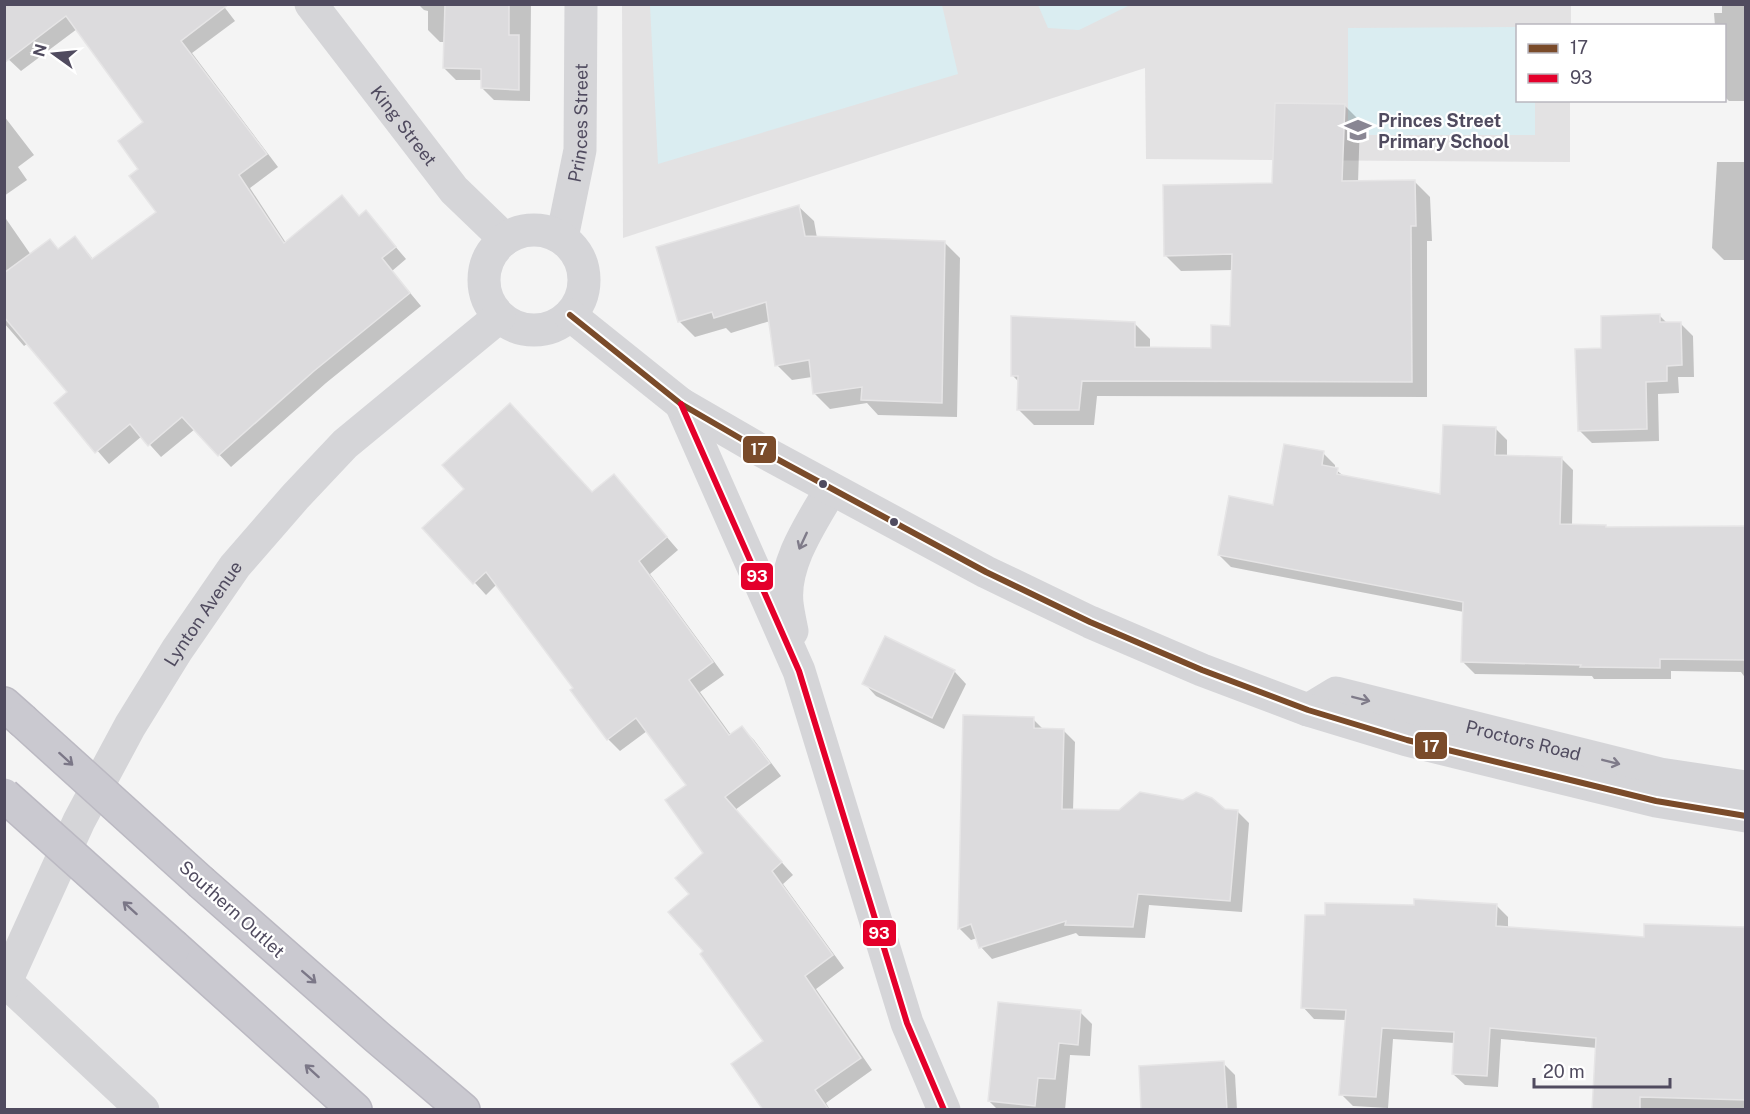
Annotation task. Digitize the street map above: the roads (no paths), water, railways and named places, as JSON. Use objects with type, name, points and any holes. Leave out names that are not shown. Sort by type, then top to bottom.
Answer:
[{"type":"highway","name":"Southern Outlet","points":[[13,712],[202,883],[463,1110]]},
{"type":"highway","points":[[4,795],[355,1110]]},
{"type":"street","name":"King Street","points":[[311,4],[454,190],[505,239]]},
{"type":"street","name":"Princes Street","points":[[562,238],[580,150],[581,4]]},
{"type":"street","points":[[533,230],[548,232],[562,238],[580,260],[584,274],[584,289],[579,303],[558,325],[543,330],[527,330],[512,326],[490,305],[484,291],[487,262],[494,249],[505,239],[518,232],[533,230]]},
{"type":"street","name":"Proctors Road","points":[[570,315],[681,404],[831,489],[986,572],[1090,622],[1202,670],[1308,710],[1407,740],[1656,801],[1746,816]]},
{"type":"street","name":"Lynton Avenue","points":[[5,984],[79,821],[125,735],[177,650],[235,566],[345,444],[499,316]]},
{"type":"street","points":[[681,404],[799,671]]},
{"type":"street","points":[[831,489],[814,517],[790,570],[786,601],[799,671],[907,1023],[944,1110]]},
{"type":"street","name":"Proctors Road","points":[[1308,710],[1336,693],[1660,774],[1746,788]]},
{"type":"street","points":[[5,984],[143,1110]]},
{"type":"place","name":"Princes Street Primary School","points":[[1358,130]]}]
